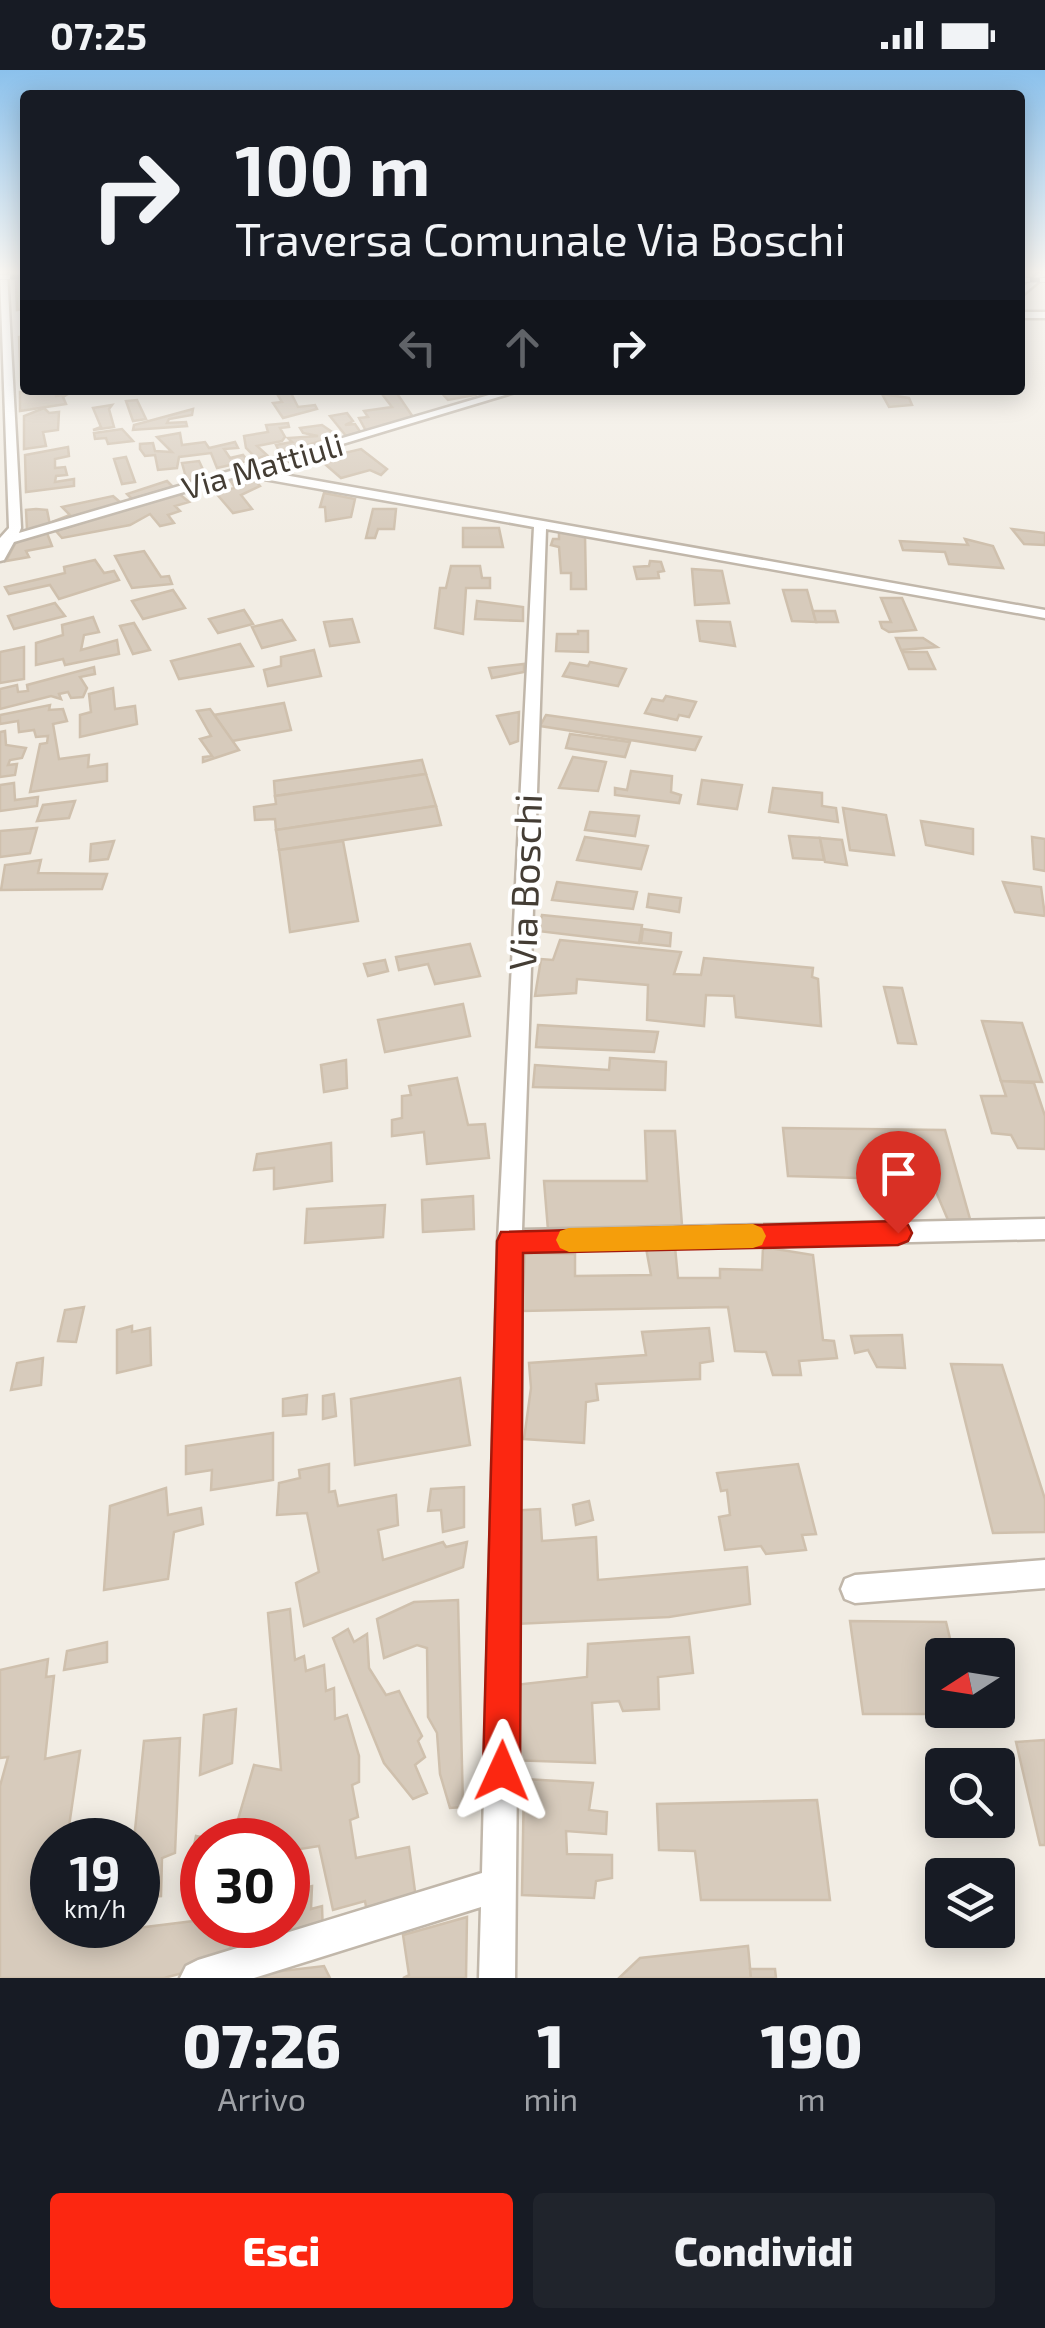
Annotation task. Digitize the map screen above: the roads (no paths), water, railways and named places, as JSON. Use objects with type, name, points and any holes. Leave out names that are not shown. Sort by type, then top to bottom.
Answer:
[{"type":"street","points":[[0,557],[4,541],[15,528],[7,361]]},
{"type":"street","name":"Via Mattiuli","points":[[4,541],[500,395]]},
{"type":"street","points":[[241,471],[1043,614]]},
{"type":"street","name":"Via Boschi","points":[[498,1978],[510,1241],[540,524]]},
{"type":"street","points":[[510,1241],[1045,1229]]},
{"type":"street","points":[[855,1589],[1045,1574]]},
{"type":"street","points":[[198,1978],[500,1884]]}]
